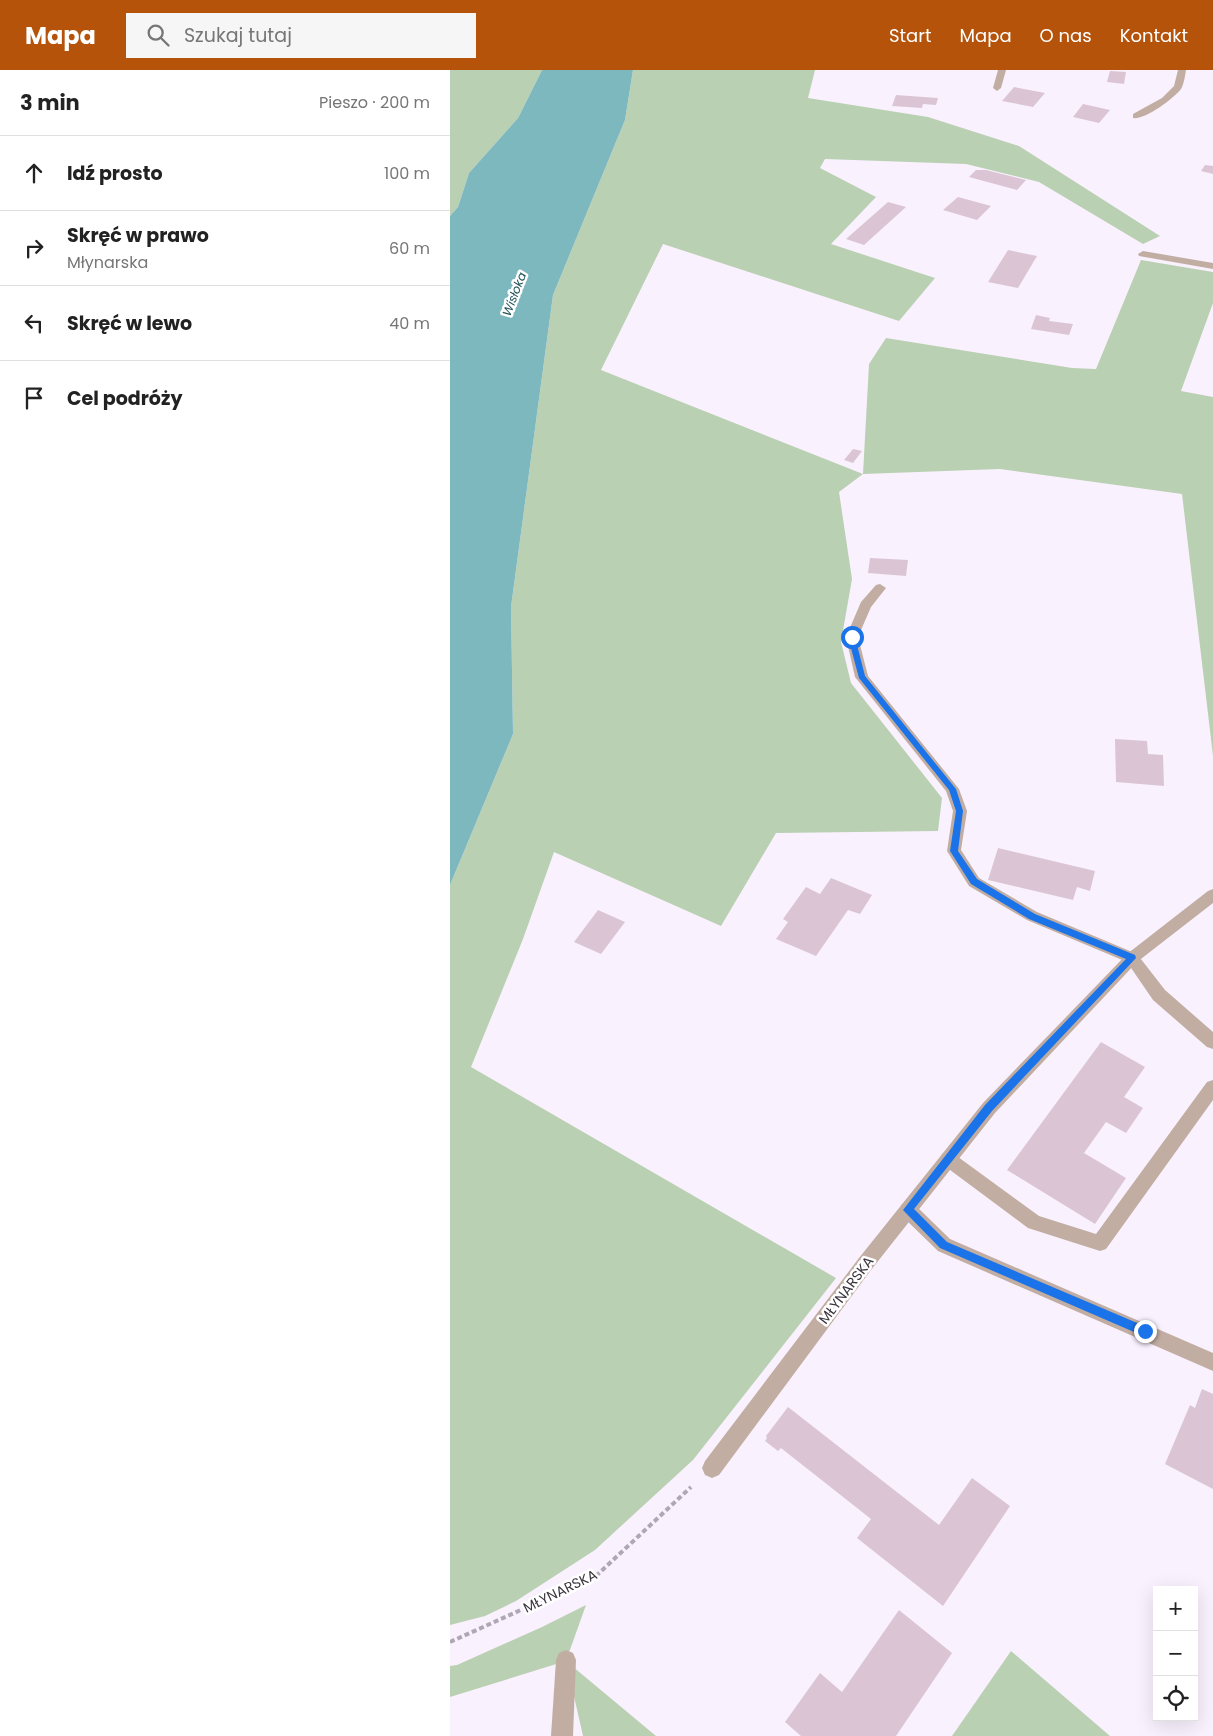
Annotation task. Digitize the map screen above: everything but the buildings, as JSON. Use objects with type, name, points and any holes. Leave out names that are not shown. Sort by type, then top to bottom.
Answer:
[{"type":"street","points":[[997,88],[1002,70]]},
{"type":"street","points":[[1136,116],[1165,100],[1178,87],[1182,70]]},
{"type":"street","points":[[1143,254],[1213,266]]},
{"type":"street","points":[[880,588],[864,605],[852,637],[862,677],[952,789],[960,811],[954,851],[974,882],[1032,916],[1132,958],[1159,995],[1213,1042]]},
{"type":"street","name":"MŁYNARSKA","points":[[712,1468],[865,1264],[989,1108],[1132,958],[1213,895]]},
{"type":"street","points":[[948,1159],[1034,1222],[1100,1243],[1213,1087]]},
{"type":"street","points":[[908,1210],[944,1245],[1213,1362]]},
{"type":"street","points":[[562,1736],[566,1660]]},
{"type":"path","name":"MŁYNARSKA","points":[[450,1642],[596,1576],[712,1468]]},
{"type":"green space","points":[[450,70],[542,70],[518,118],[469,173],[458,207],[450,216]]},
{"type":"green space","points":[[633,70],[815,70],[808,98],[928,117],[1019,146],[1160,236],[1143,244],[1039,182],[966,164],[825,159],[820,168],[876,197],[831,244],[935,278],[899,321],[663,244],[601,370],[863,474],[839,492],[852,579],[841,642],[851,683],[942,798],[938,831],[776,833],[721,926],[554,852],[523,939],[471,1067],[836,1278],[693,1460],[595,1550],[516,1601],[485,1616],[450,1625],[450,885],[513,734],[511,607],[553,295],[625,120]]},
{"type":"green space","points":[[1141,260],[1213,272],[1213,303],[1181,391],[1213,397],[1213,756],[1182,494],[1000,469],[863,474],[869,364],[886,338],[1072,368],[1096,369]]},
{"type":"green space","points":[[586,1605],[566,1661],[450,1697],[450,1666],[457,1665],[542,1627]]},
{"type":"green space","points":[[1011,1651],[1110,1736],[952,1736]]},
{"type":"green space","points":[[566,1661],[656,1736],[583,1736]]},
{"type":"water","name":"Wisłoka","points":[[542,70],[633,70],[625,120],[553,295],[511,607],[513,734],[450,885],[450,216],[458,207],[469,173],[518,118]]},
{"type":"route","points":[[852,637],[862,677],[952,789],[960,811],[954,851],[974,882],[1032,916],[1132,958],[989,1108],[908,1210],[944,1245],[1145,1331]]}]
